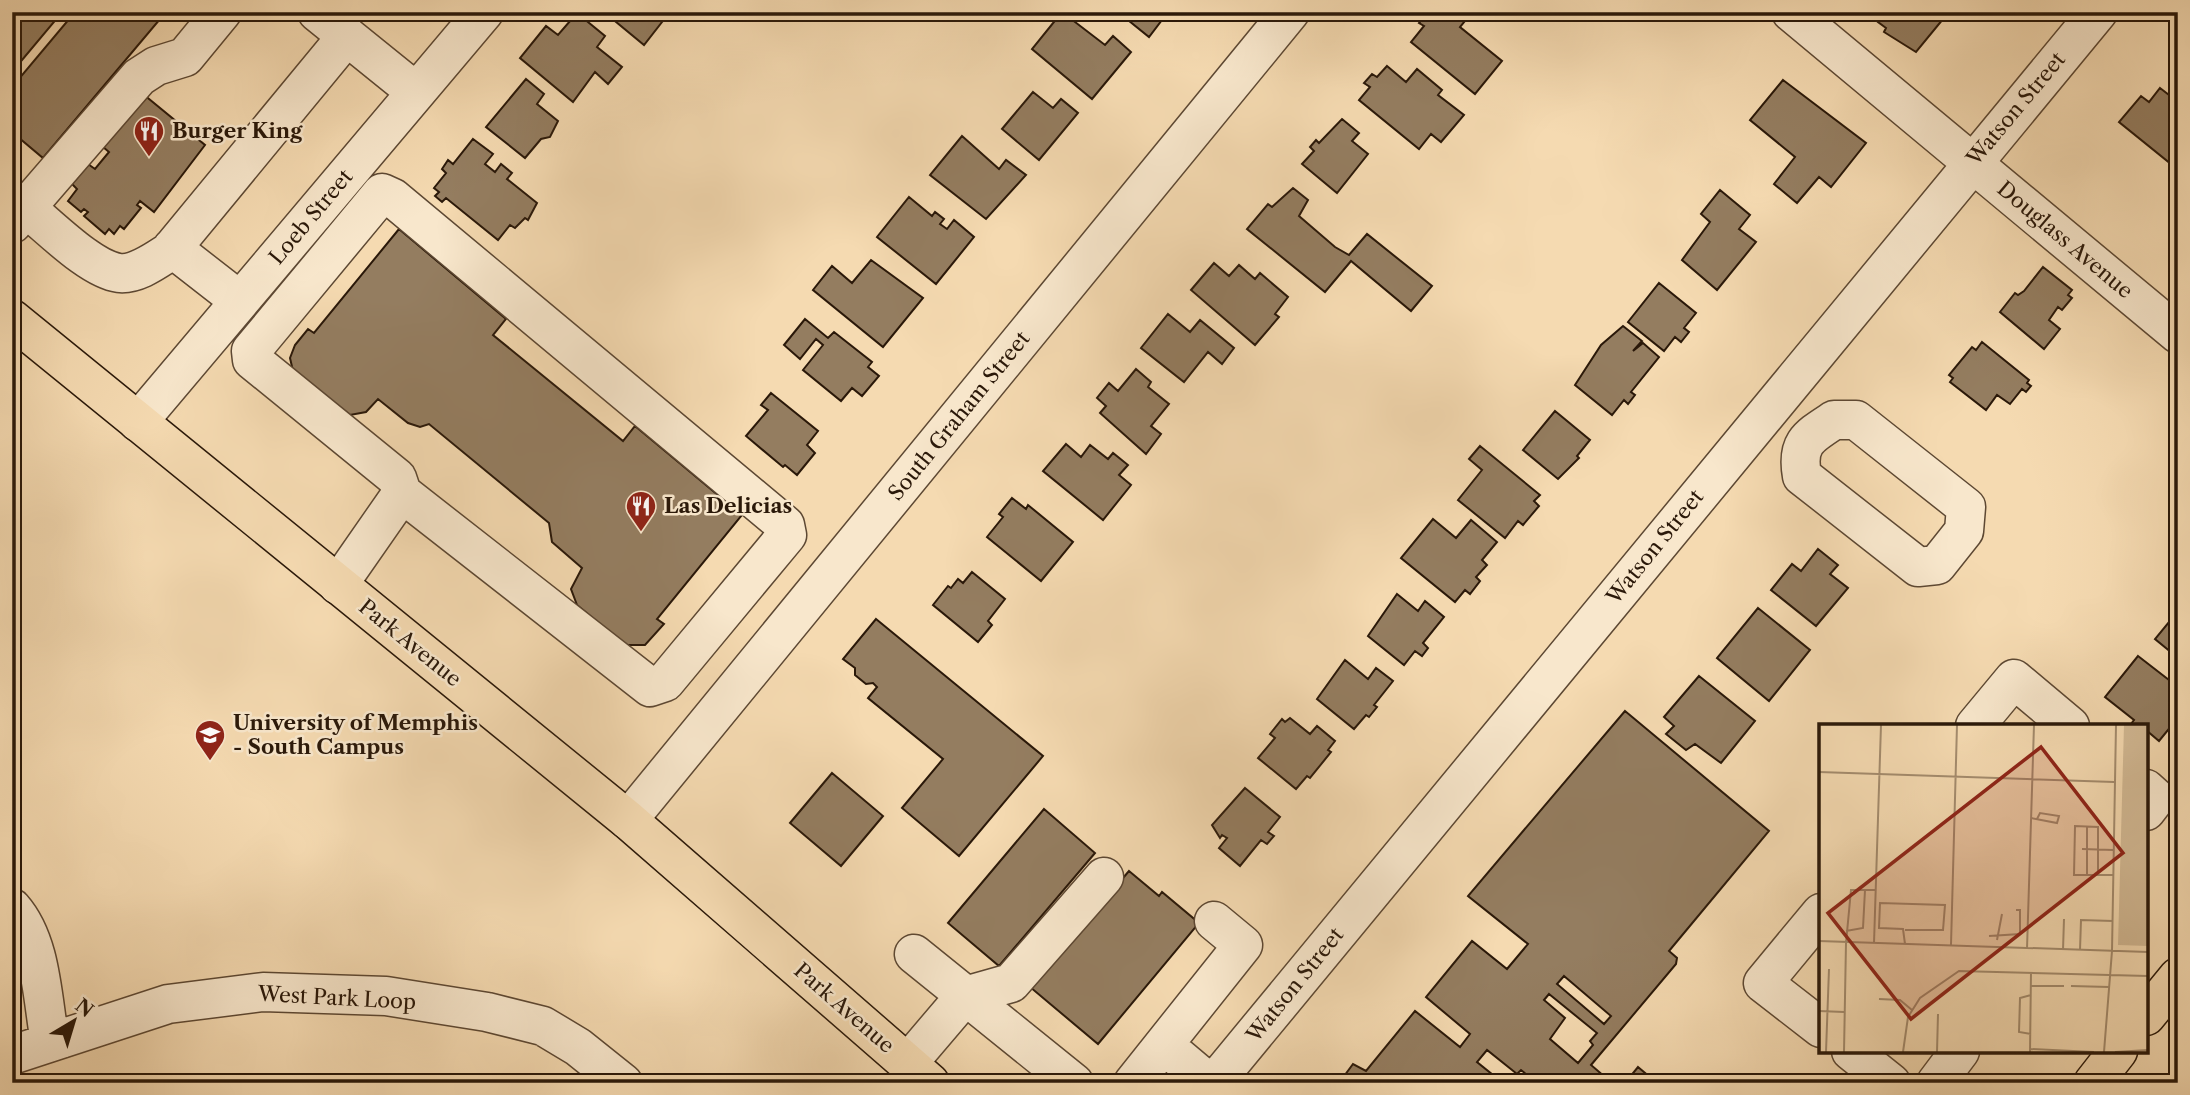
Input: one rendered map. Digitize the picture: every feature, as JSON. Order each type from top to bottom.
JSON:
[{"type":"main road","name":"Park Avenue","points":[[12,319],[628,820],[919,1073]]},
{"type":"main road","points":[[2148,1014],[2178,977]]},
{"type":"main road","points":[[2093,1083],[2116,1053]]},
{"type":"street","points":[[222,12],[185,57],[156,66],[139,77],[19,216],[92,261],[120,273],[147,266],[172,248],[347,36]]},
{"type":"street","points":[[317,12],[416,92]]},
{"type":"street","name":"Loeb Street","points":[[138,422],[484,12]]},
{"type":"street","name":"South Graham Street","points":[[628,820],[1290,12]]},
{"type":"street","name":"Douglass Avenue","points":[[1791,12],[2178,334]]},
{"type":"street","name":"Watson Street","points":[[1214,1083],[2098,12]]},
{"type":"street","points":[[382,193],[393,198],[775,516],[785,525],[787,535],[665,682],[650,687],[402,494],[397,478],[252,360],[251,351],[382,193]]},
{"type":"street","points":[[172,248],[240,301]]},
{"type":"street","points":[[1771,405],[1807,438]]},
{"type":"street","points":[[338,585],[402,494]]},
{"type":"street","points":[[1978,724],[2014,679],[2068,724]]},
{"type":"street","points":[[919,1073],[965,996],[1011,983],[1104,877]]},
{"type":"street","points":[[12,908],[23,920],[33,942],[50,1042]]},
{"type":"street","points":[[1819,915],[1763,983],[1819,1026]]},
{"type":"street","points":[[1133,1083],[1243,945],[1214,921]]},
{"type":"street","points":[[914,954],[1060,1079]]},
{"type":"street","name":"West Park Loop","points":[[12,1055],[168,1004],[263,992],[386,996],[487,1012],[543,1026],[578,1047],[623,1083]]},
{"type":"street","points":[[1164,1045],[1209,1083]]},
{"type":"street","points":[[1854,1053],[1891,1083]]},
{"type":"street","points":[[1936,1083],[1959,1053]]},
{"type":"building","points":[[12,12],[54,12],[59,16],[12,72]]},
{"type":"building","points":[[75,12],[166,12],[43,158],[12,132],[12,87]]},
{"type":"building","points":[[604,12],[660,12],[664,15],[659,20],[662,22],[644,45]]},
{"type":"building","points":[[1062,12],[1105,45],[1113,36],[1131,52],[1092,99],[1032,49]]},
{"type":"building","points":[[1118,12],[1168,12],[1149,37]]},
{"type":"building","points":[[1428,12],[1454,12],[1465,21],[1460,27],[1502,61],[1475,94],[1411,42],[1424,26],[1419,23]]},
{"type":"building","points":[[1886,12],[1948,13],[1916,52],[1884,32],[1886,28],[1878,22]]},
{"type":"building","points":[[577,13],[605,36],[597,47],[622,67],[608,84],[595,72],[573,102],[520,58],[546,26],[558,35]]},
{"type":"building","points":[[1387,66],[1406,82],[1417,69],[1442,90],[1438,95],[1464,115],[1441,142],[1431,134],[1419,149],[1359,100],[1370,87],[1364,83],[1372,74],[1377,77]]},
{"type":"building","points":[[526,79],[544,94],[537,104],[558,121],[550,137],[541,139],[525,158],[486,127]]},
{"type":"building","points":[[1783,80],[1866,143],[1831,187],[1819,177],[1797,203],[1774,184],[1795,157],[1750,120]]},
{"type":"building","points":[[2160,88],[2178,102],[2178,156],[2171,164],[2119,122],[2141,96],[2149,102]]},
{"type":"building","points":[[1033,92],[1053,108],[1061,99],[1078,113],[1039,160],[1002,129]]},
{"type":"building","name":"Burger King","points":[[143,94],[205,145],[154,212],[140,201],[137,205],[141,208],[124,229],[120,226],[114,234],[109,229],[105,234],[84,216],[88,212],[84,209],[81,212],[68,201],[77,189],[72,184],[88,164],[95,169],[109,152],[102,146]]},
{"type":"building","points":[[1342,119],[1359,133],[1352,141],[1368,154],[1337,193],[1302,164],[1314,151],[1310,147],[1316,140],[1319,143]]},
{"type":"building","points":[[962,136],[999,169],[1006,160],[1026,175],[986,219],[930,175]]},
{"type":"building","points":[[473,139],[493,154],[485,164],[495,172],[501,164],[512,173],[507,179],[537,203],[528,220],[525,218],[515,228],[510,225],[498,240],[446,198],[442,202],[435,196],[439,192],[434,188],[446,173],[442,169],[448,160],[453,164]]},
{"type":"building","points":[[1293,188],[1308,200],[1299,216],[1335,247],[1349,255],[1367,234],[1432,286],[1411,311],[1351,261],[1325,292],[1247,229],[1268,204],[1272,207]]},
{"type":"building","points":[[1720,190],[1750,215],[1739,229],[1756,242],[1717,290],[1682,260],[1710,222],[1701,214]]},
{"type":"building","points":[[909,197],[932,216],[935,212],[944,219],[940,224],[947,229],[954,220],[974,237],[936,284],[877,237]]},
{"type":"building","points":[[399,229],[506,319],[493,335],[623,441],[635,426],[742,515],[657,619],[664,624],[645,645],[625,645],[577,605],[571,589],[582,568],[552,542],[549,523],[429,424],[420,427],[408,423],[378,399],[366,412],[350,415],[293,371],[290,358],[295,345],[308,329],[314,333]]},
{"type":"building","points":[[871,260],[923,298],[883,347],[813,290],[832,266],[852,283]]},
{"type":"building","points":[[1214,263],[1229,276],[1239,265],[1255,279],[1260,273],[1288,297],[1275,314],[1279,317],[1255,345],[1191,290]]},
{"type":"building","points":[[2043,267],[2072,290],[2068,295],[2072,298],[2062,310],[2058,307],[2049,320],[2060,329],[2044,349],[2000,312],[2015,293],[2018,295],[2024,291]]},
{"type":"building","points":[[1659,283],[1696,313],[1684,328],[1689,332],[1681,342],[1675,337],[1664,351],[1628,322]]},
{"type":"building","points":[[1168,314],[1190,332],[1200,320],[1234,348],[1222,364],[1208,352],[1184,382],[1141,348]]},
{"type":"building","points":[[805,319],[828,338],[834,332],[872,362],[868,367],[879,376],[862,396],[852,388],[841,401],[803,370],[823,345],[816,339],[800,359],[784,345]]},
{"type":"building","points":[[1623,326],[1642,341],[1633,351],[1643,343],[1659,357],[1631,392],[1635,395],[1628,404],[1624,400],[1612,415],[1575,385],[1601,345]]},
{"type":"building","points":[[1982,342],[2029,380],[2027,383],[2031,386],[2026,392],[2022,389],[2010,404],[1997,395],[1986,410],[1950,382],[1953,378],[1949,375],[1972,347],[1976,350]]},
{"type":"building","points":[[1136,369],[1151,382],[1148,387],[1169,404],[1151,426],[1161,434],[1146,454],[1100,413],[1106,406],[1097,398],[1109,383],[1118,391]]},
{"type":"building","points":[[771,393],[818,431],[807,445],[815,453],[797,475],[785,465],[783,467],[746,436],[768,410],[761,405]]},
{"type":"building","points":[[1555,411],[1590,440],[1577,456],[1579,458],[1558,479],[1523,450]]},
{"type":"building","points":[[1066,444],[1081,457],[1090,445],[1108,459],[1113,453],[1128,465],[1119,475],[1131,485],[1103,520],[1043,471]]},
{"type":"building","points":[[1480,446],[1540,495],[1534,501],[1539,506],[1523,525],[1518,521],[1505,538],[1458,500],[1482,470],[1469,459]]},
{"type":"building","points":[[1012,498],[1026,509],[1028,505],[1073,542],[1041,581],[987,537],[1003,517],[999,514]]},
{"type":"building","points":[[1433,519],[1456,538],[1471,520],[1497,542],[1482,560],[1487,565],[1476,577],[1480,581],[1470,594],[1465,590],[1455,602],[1401,558]]},
{"type":"building","points":[[1818,549],[1838,565],[1830,574],[1848,588],[1816,626],[1771,590],[1792,564],[1801,571]]},
{"type":"building","points":[[972,572],[1005,599],[988,621],[992,625],[978,642],[933,605],[948,586],[951,588],[958,579],[963,583]]},
{"type":"building","points":[[1397,594],[1418,611],[1425,601],[1444,617],[1423,643],[1428,648],[1422,656],[1415,651],[1404,665],[1368,636]]},
{"type":"building","points":[[1758,608],[1810,650],[1769,701],[1717,658]]},
{"type":"building","points":[[2178,611],[2178,658],[2155,639]]},
{"type":"building","points":[[876,619],[1043,756],[959,856],[902,808],[943,759],[868,698],[877,687],[873,683],[866,684],[855,675],[855,668],[843,659]]},
{"type":"building","points":[[2138,656],[2178,687],[2178,726],[2176,729],[2172,725],[2159,741],[2148,732],[2148,724],[2131,724],[2134,720],[2105,697]]},
{"type":"building","points":[[1345,660],[1368,679],[1376,668],[1393,681],[1374,705],[1377,707],[1369,717],[1366,715],[1354,729],[1317,699]]},
{"type":"building","points":[[1699,676],[1755,721],[1721,763],[1695,744],[1686,750],[1666,734],[1674,726],[1664,717]]},
{"type":"building","points":[[1625,711],[1769,831],[1669,951],[1677,958],[1676,964],[1591,1065],[1612,1083],[1537,1083],[1521,1070],[1517,1074],[1487,1050],[1477,1062],[1503,1083],[1339,1083],[1353,1064],[1366,1071],[1415,1011],[1460,1047],[1470,1034],[1426,997],[1472,941],[1507,969],[1528,944],[1468,896]],"holes":[[[1564,976],[1611,1016],[1604,1024],[1557,984]],[[1549,994],[1597,1033],[1590,1041],[1593,1045],[1578,1063],[1550,1039],[1565,1018],[1544,1000]]]},
{"type":"building","points":[[1290,718],[1310,734],[1317,726],[1335,741],[1328,750],[1331,752],[1310,778],[1307,776],[1296,789],[1258,758],[1275,738],[1270,734],[1282,719],[1285,722]]},
{"type":"building","points":[[832,773],[883,816],[841,866],[790,823]]},
{"type":"building","points":[[1245,788],[1280,817],[1268,832],[1274,836],[1267,844],[1261,840],[1240,866],[1219,848],[1227,838],[1222,835],[1220,838],[1212,825]]},
{"type":"building","points":[[1044,809],[1095,853],[999,966],[948,923]]},
{"type":"building","points":[[1129,871],[1159,896],[1162,892],[1199,923],[1098,1044],[1030,987]]},
{"type":"building","points":[[1638,1067],[1651,1078],[1647,1083],[1625,1083]]},
{"type":"place","name":"Burger King","points":[[149,158]]},
{"type":"place","name":"Las Delicias","points":[[641,533]]},
{"type":"place","name":"University of Memphis - South Campus","points":[[210,762]]}]
